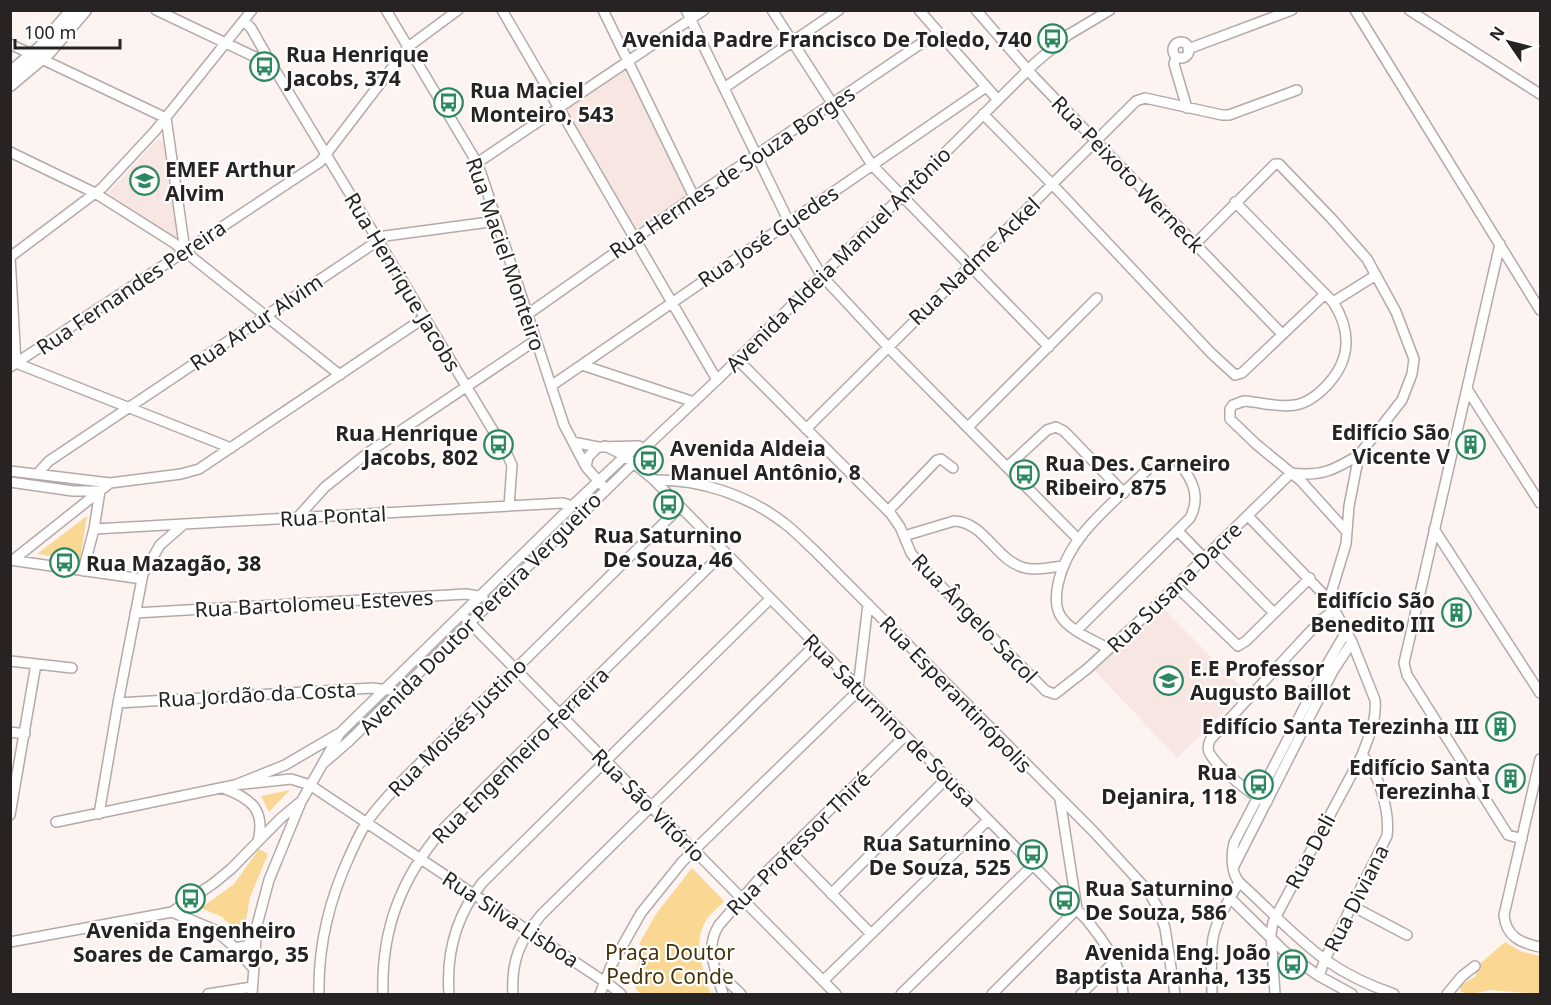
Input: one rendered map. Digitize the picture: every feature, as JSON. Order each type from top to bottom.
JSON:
[{"type":"main road","points":[[10,73],[38,56],[72,10]]},
{"type":"main road","points":[[10,85],[85,10]]},
{"type":"street","points":[[156,10],[272,65]]},
{"type":"street","points":[[231,448],[13,365],[11,257],[95,193],[166,118],[252,10]]},
{"type":"street","name":"Rua Maciel Monteiro","points":[[386,10],[477,163],[566,429],[586,467],[606,488]]},
{"type":"street","name":"Rua Fernandes Pereira","points":[[13,365],[320,162],[408,47],[458,10]]},
{"type":"street","points":[[502,10],[717,380]]},
{"type":"street","points":[[603,10],[694,197]]},
{"type":"street","points":[[477,163],[628,62],[688,15],[704,10]]},
{"type":"street","points":[[772,10],[872,165],[1049,347]]},
{"type":"street","points":[[724,88],[839,10]]},
{"type":"street","points":[[919,10],[998,100]]},
{"type":"street","name":"Rua Peixoto Werneck","points":[[976,10],[1029,71],[1282,334]]},
{"type":"street","name":"Avenida Aldeia Manuel Antônio","points":[[625,456],[643,446],[694,402],[983,114],[1068,35],[1110,10]]},
{"type":"street","points":[[1292,10],[1188,49],[1184,58],[1176,57],[1174,64],[1187,108],[1222,115],[1234,114],[1259,102],[1297,90]]},
{"type":"street","points":[[1354,10],[1540,310]]},
{"type":"street","points":[[1409,10],[1540,94]]},
{"type":"street","points":[[688,15],[789,222],[822,276],[888,347],[1078,539]]},
{"type":"street","name":"Rua Henrique Jacobs","points":[[244,21],[252,28],[272,65],[512,463],[509,506]]},
{"type":"street","name":"Rua Hermes de Souza Borges","points":[[528,314],[694,197],[938,32]]},
{"type":"street","points":[[10,44],[166,118]]},
{"type":"street","name":"Rua José Guedes","points":[[550,386],[986,87]]},
{"type":"street","name":"Rua Nadme Ackel","points":[[806,429],[1136,101],[1145,98],[1187,108]]},
{"type":"street","points":[[983,114],[1230,372],[1242,374],[1325,294]]},
{"type":"street","points":[[166,118],[185,251]]},
{"type":"street","points":[[10,152],[95,193],[185,251],[340,375]]},
{"type":"street","points":[[1195,244],[1277,164],[1308,193],[1359,249],[1376,275],[1404,329],[1415,366],[1402,400],[1359,455],[1329,472],[1309,476],[1291,473]]},
{"type":"street","points":[[1236,202],[1333,302],[1345,326],[1347,352],[1342,365],[1324,389],[1315,396],[1293,406],[1244,401],[1233,405],[1230,409],[1230,419],[1291,473],[1347,532]]},
{"type":"street","name":"Rua Artur Alvim","points":[[37,474],[50,461],[378,240],[391,235],[497,221]]},
{"type":"street","points":[[1500,244],[1404,663],[1407,675],[1508,835],[1522,839]]},
{"type":"street","points":[[1333,302],[1376,275]]},
{"type":"street","points":[[968,427],[1097,298]]},
{"type":"street","points":[[10,471],[105,482],[189,472],[206,466],[424,318]]},
{"type":"street","points":[[297,518],[325,487],[345,470],[536,340]]},
{"type":"street","name":"Rua Ângelo Sacol","points":[[737,360],[897,521],[911,553],[922,567],[1046,692],[1052,694]]},
{"type":"street","points":[[582,365],[694,402]]},
{"type":"street","points":[[1467,389],[1540,503]]},
{"type":"street","points":[[1008,467],[1047,430],[1056,427],[1064,431],[1124,493]]},
{"type":"street","points":[[573,442],[602,446],[643,446]]},
{"type":"street","points":[[602,446],[633,462]]},
{"type":"street","points":[[586,467],[588,457],[602,446]]},
{"type":"street","name":"Avenida Aldeia Manuel Antônio","points":[[633,462],[643,446]]},
{"type":"street","points":[[1329,600],[1341,563],[1359,455]]},
{"type":"street","name":"Avenida Doutor Pereira Vergueiro","points":[[325,762],[395,696],[466,619],[481,596],[625,456]]},
{"type":"street","points":[[888,511],[937,460],[941,459],[953,468]]},
{"type":"street","name":"Avenida Doutor Pereira Vergueiro","points":[[56,822],[235,785],[285,765],[340,733],[466,619],[490,602],[633,462]]},
{"type":"street","name":"Rua Saturnino de Sousa","points":[[633,462],[654,480],[1077,909],[1098,934],[1114,962],[1123,994]]},
{"type":"street","points":[[1077,630],[1190,518],[1195,509],[1197,495],[1193,483],[1179,463]]},
{"type":"street","points":[[1109,649],[1065,621],[1057,608],[1057,590],[1063,566],[1078,539],[1147,470]]},
{"type":"street","name":"Rua Susana Dacre","points":[[1052,694],[1058,693],[1109,649],[1291,473]]},
{"type":"street","name":"Rua Esperantinópolis","points":[[654,480],[682,481],[708,487],[738,496],[771,513],[786,524],[868,604],[1129,868],[1148,891],[1165,927],[1175,994]]},
{"type":"street","points":[[10,482],[73,491],[100,491]]},
{"type":"street","points":[[83,571],[94,529],[100,491],[105,482]]},
{"type":"street","points":[[12,560],[100,491]]},
{"type":"street","name":"Rua Pontal","points":[[94,529],[563,502],[572,506]]},
{"type":"street","name":"Rua Moisés Justino","points":[[319,994],[321,946],[329,907],[344,868],[366,823],[394,789],[680,507]]},
{"type":"street","name":"Rua Deli","points":[[1248,516],[1329,600],[1352,642],[1375,700],[1375,719],[1362,755],[1276,916],[1272,929],[1275,994]]},
{"type":"street","points":[[904,536],[960,521],[971,524],[1011,561],[1023,568],[1063,566]]},
{"type":"street","points":[[99,814],[142,579],[146,567],[160,545],[184,524]]},
{"type":"street","points":[[1434,529],[1540,693]]},
{"type":"street","points":[[1178,531],[1204,558]]},
{"type":"street","points":[[1212,550],[1274,614]]},
{"type":"street","name":"Rua Engenheiro Ferreira","points":[[382,994],[382,965],[391,923],[407,879],[419,859],[443,830],[724,552]]},
{"type":"street","points":[[12,560],[142,579]]},
{"type":"street","points":[[1176,586],[1238,646],[1310,578]]},
{"type":"street","name":"Rua Bartolomeu Esteves","points":[[135,613],[466,594],[481,596]]},
{"type":"street","points":[[481,596],[490,602]]},
{"type":"street","points":[[449,994],[449,958],[454,936],[466,906],[490,874],[770,599]]},
{"type":"street","points":[[600,994],[616,956],[657,891],[694,850],[837,713],[858,688],[868,604]]},
{"type":"street","points":[[1267,802],[1257,798],[1210,754],[1208,745],[1210,740],[1321,620],[1335,610]]},
{"type":"street","name":"Rua São Vitório","points":[[466,619],[836,994]]},
{"type":"street","points":[[1346,632],[1257,798],[1234,843],[1232,854],[1236,875],[1276,916],[1325,959],[1364,981],[1394,994]]},
{"type":"street","points":[[1212,994],[1213,936],[1230,898],[1236,875],[1267,802],[1333,671],[1352,642]]},
{"type":"street","points":[[513,994],[512,981],[519,947],[541,915],[816,644]]},
{"type":"street","points":[[10,661],[72,668]]},
{"type":"street","points":[[10,815],[36,664]]},
{"type":"street","name":"Rua Jordão da Costa","points":[[118,703],[372,688],[386,689],[395,696]]},
{"type":"street","points":[[10,732],[25,734]]},
{"type":"street","name":"Avenida Doutor Pereira Vergueiro","points":[[235,785],[291,779],[310,785],[340,733]]},
{"type":"street","name":"Rua Professor Thiré","points":[[723,994],[711,946],[713,933],[741,898],[905,736]]},
{"type":"street","name":"Rua Diviana","points":[[1319,976],[1325,959],[1383,846],[1388,824],[1387,810],[1372,769],[1362,755]]},
{"type":"street","points":[[1540,759],[1504,907],[1504,922],[1511,935],[1517,940],[1540,947]]},
{"type":"street","points":[[831,894],[947,777]]},
{"type":"street","points":[[208,994],[252,991],[257,925],[269,880],[310,785]]},
{"type":"street","name":"Rua Silva Lisboa","points":[[310,785],[621,994]]},
{"type":"street","points":[[223,788],[239,794],[255,807],[261,821],[258,842]]},
{"type":"street","points":[[992,994],[1077,909],[1060,799]]},
{"type":"street","points":[[10,942],[172,912],[214,883],[281,818],[301,802]]},
{"type":"street","points":[[823,981],[988,820]]},
{"type":"street","points":[[272,827],[282,829],[285,840]]},
{"type":"street","points":[[789,850],[871,934]]},
{"type":"street","points":[[901,994],[1033,865]]},
{"type":"street","points":[[1230,898],[1285,952],[1319,976],[1352,994]]},
{"type":"street","points":[[1352,906],[1407,935]]},
{"type":"street","points":[[172,912],[214,930],[253,968]]},
{"type":"street","points":[[234,948],[246,946],[256,938]]},
{"type":"street","points":[[1081,994],[1114,962]]},
{"type":"street","points":[[1447,994],[1452,986],[1475,966]]},
{"type":"street","points":[[716,970],[741,994]]},
{"type":"shaded area","points":[[628,62],[694,197],[635,238],[558,109]]},
{"type":"shaded area","name":"EMEF Arthur Alvim","points":[[158,139],[163,142],[178,235],[175,237],[109,194]]},
{"type":"shaded area","name":"E.E Professor Augusto Baillot","points":[[1162,607],[1245,691],[1177,758],[1094,670]]},
{"type":"green space","points":[[87,516],[80,560],[37,554]]},
{"type":"green space","points":[[290,790],[269,812],[261,796]]},
{"type":"green space","points":[[259,849],[268,854],[250,897],[243,937],[222,917],[201,908],[234,884]]},
{"type":"green space","name":"Praça Doutor Pedro Conde","points":[[692,868],[724,901],[707,919],[699,940],[700,959],[711,994],[640,994],[634,985],[642,946],[639,944],[656,914]]},
{"type":"green space","points":[[1505,942],[1520,951],[1540,956],[1540,994],[1489,990],[1472,994],[1461,992],[1460,985],[1476,976],[1476,967]]},
{"type":"place","name":"Avenida Padre Francisco De Toledo, 740","points":[[1053,39]]},
{"type":"place","name":"Rua Henrique Jacobs, 374","points":[[265,66]]},
{"type":"place","name":"Rua Maciel Monteiro, 543","points":[[449,102]]},
{"type":"place","name":"EMEF Arthur Alvim","points":[[144,181]]},
{"type":"place","name":"Edifício São Vicente V","points":[[1471,444]]},
{"type":"place","name":"Rua Henrique Jacobs, 802","points":[[499,445]]},
{"type":"place","name":"Avenida Aldeia Manuel Antônio, 8","points":[[649,460]]},
{"type":"place","name":"Rua Des. Carneiro Ribeiro, 875","points":[[1024,475]]},
{"type":"place","name":"Rua Saturnino De Souza, 46","points":[[668,504]]},
{"type":"place","name":"Rua Mazagão, 38","points":[[65,563]]},
{"type":"place","name":"Edifício São Benedito III","points":[[1456,612]]},
{"type":"place","name":"E.E Professor Augusto Baillot","points":[[1169,680]]},
{"type":"place","name":"Edifício Santa Terezinha III","points":[[1500,726]]},
{"type":"place","name":"Edifício Santa Terezinha I","points":[[1511,779]]},
{"type":"place","name":"Rua Dejanira, 118","points":[[1258,784]]},
{"type":"place","name":"Rua Saturnino De Souza, 525","points":[[1032,855]]},
{"type":"place","name":"Avenida Engenheiro Soares de Camargo, 35","points":[[191,899]]},
{"type":"place","name":"Rua Saturnino De Souza, 586","points":[[1064,900]]},
{"type":"place","name":"Avenida Eng. João Baptista Aranha, 135","points":[[1292,964]]}]
